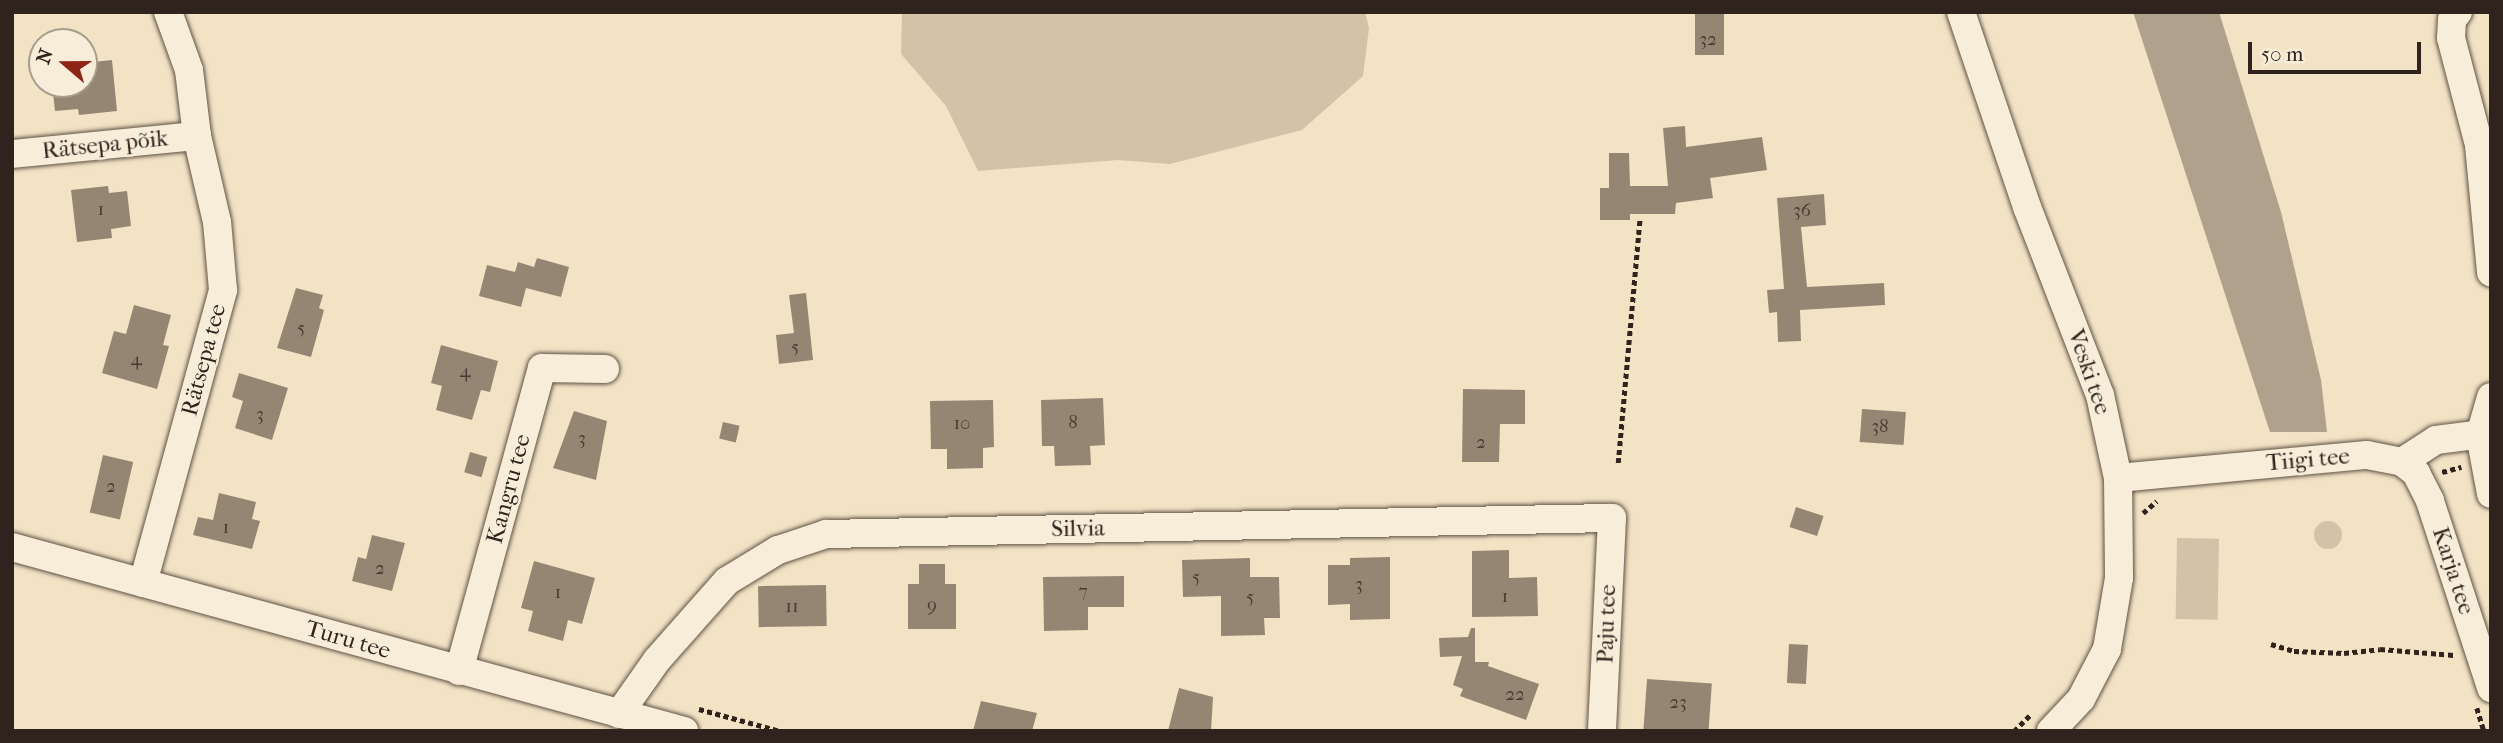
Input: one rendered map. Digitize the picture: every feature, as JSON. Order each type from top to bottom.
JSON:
[{"type":"street","name":"Rätsepa tee","points":[[144,583],[223,290],[217,222],[197,136],[189,70],[167,12]]},
{"type":"street","name":"Veski tee","points":[[1961,12],[2028,206],[2100,395],[2118,478],[2119,578],[2107,649],[2081,699],[2042,721]]},
{"type":"street","points":[[2458,12],[2452,20],[2451,38],[2479,145],[2491,272]]},
{"type":"street","name":"Rätsepa põik","points":[[12,154],[197,136]]},
{"type":"street","name":"Kangru tee","points":[[459,671],[542,368],[605,369]]},
{"type":"street","points":[[2491,397],[2485,434],[2491,494]]},
{"type":"street","points":[[2402,462],[2436,440],[2485,434]]},
{"type":"street","name":"Tiigi tee","points":[[2118,478],[2367,455],[2402,462]]},
{"type":"street","name":"Karja tee","points":[[2402,462],[2416,473],[2430,501],[2483,697]]},
{"type":"street","name":"Silvia","points":[[619,714],[657,660],[727,581],[778,550],[826,534],[1612,518]]},
{"type":"street","name":"Paju tee","points":[[1602,731],[1612,518]]},
{"type":"street","name":"Turu tee","points":[[12,547],[684,731]]},
{"type":"path","points":[[1618,463],[1640,218]]},
{"type":"path","points":[[2117,541],[2134,541],[2142,514],[2161,499]]},
{"type":"path","points":[[2271,645],[2294,651],[2344,653],[2380,649],[2460,655],[2456,642]]},
{"type":"path","points":[[2483,697],[2484,731]]},
{"type":"path","points":[[2014,731],[2042,721]]},
{"type":"shaded area","points":[[902,12],[1365,12],[1369,28],[1363,76],[1302,130],[1170,164],[1118,160],[978,171],[946,106],[901,54]]},
{"type":"shaded area","points":[[2133,12],[2219,12],[2281,212],[2321,380],[2327,432],[2270,432]]},
{"type":"shaded area","points":[[2328,521],[2338,525],[2342,535],[2338,545],[2328,549],[2318,545],[2314,535],[2318,525]]},
{"type":"shaded area","points":[[2177,538],[2219,539],[2218,620],[2176,619]]},
{"type":"building","points":[[1695,12],[1724,12],[1724,55],[1695,55]]},
{"type":"building","points":[[112,60],[117,111],[79,115],[78,109],[55,111],[54,98],[98,98],[98,62]]},
{"type":"building","points":[[1685,126],[1686,147],[1762,137],[1767,170],[1710,178],[1713,198],[1676,203],[1675,214],[1630,214],[1630,220],[1600,220],[1600,188],[1609,188],[1609,153],[1629,153],[1630,186],[1668,186],[1663,128]]},
{"type":"building","points":[[108,186],[109,193],[127,191],[131,226],[111,229],[112,238],[77,242],[71,190]]},
{"type":"building","points":[[1824,194],[1826,225],[1801,227],[1807,287],[1884,283],[1885,305],[1800,310],[1801,341],[1778,342],[1777,312],[1769,313],[1767,290],[1784,289],[1777,198]]},
{"type":"building","points":[[537,258],[569,267],[561,297],[526,288],[521,307],[479,296],[487,265],[515,272],[518,262],[534,267]]},
{"type":"building","points":[[296,288],[323,295],[319,308],[324,310],[311,357],[277,348]]},
{"type":"building","points":[[806,293],[813,360],[779,364],[776,335],[794,333],[789,295]]},
{"type":"building","points":[[134,305],[171,315],[163,345],[169,346],[157,389],[102,373],[114,331],[126,334]]},
{"type":"building","points":[[441,345],[498,361],[490,392],[481,390],[472,420],[436,410],[442,386],[431,383]]},
{"type":"building","points":[[239,373],[288,388],[272,440],[235,428],[243,401],[232,397]]},
{"type":"building","points":[[1463,389],[1525,390],[1525,424],[1500,424],[1499,462],[1462,462]]},
{"type":"building","points":[[1103,398],[1105,445],[1090,446],[1091,465],[1055,466],[1054,446],[1042,446],[1041,400]]},
{"type":"building","points":[[993,400],[994,447],[983,448],[983,468],[947,469],[947,449],[931,449],[930,401]]},
{"type":"building","points":[[1862,409],[1906,412],[1904,445],[1860,442]]},
{"type":"building","points":[[574,411],[607,421],[596,480],[553,468]]},
{"type":"building","points":[[723,422],[740,426],[736,442],[719,439]]},
{"type":"building","points":[[470,452],[487,457],[482,477],[464,472]]},
{"type":"building","points":[[103,455],[133,462],[120,519],[90,512]]},
{"type":"building","points":[[219,493],[256,502],[252,519],[260,521],[252,549],[193,535],[198,517],[213,520]]},
{"type":"building","points":[[1796,507],[1824,516],[1817,536],[1790,527]]},
{"type":"building","points":[[372,535],[405,543],[392,591],[352,581],[358,557],[366,559]]},
{"type":"building","points":[[1509,550],[1509,578],[1537,577],[1538,616],[1472,617],[1472,551]]},
{"type":"building","points":[[1390,557],[1390,619],[1350,620],[1350,604],[1328,605],[1328,565],[1350,565],[1350,558]]},
{"type":"building","points":[[1250,558],[1250,577],[1279,577],[1280,618],[1264,618],[1265,635],[1221,636],[1221,596],[1183,597],[1182,560]]},
{"type":"building","points":[[534,561],[595,578],[582,624],[568,620],[563,641],[528,631],[533,611],[521,608]]},
{"type":"building","points":[[919,564],[945,564],[945,584],[956,584],[956,629],[908,629],[908,584],[919,584]]},
{"type":"building","points":[[1124,576],[1124,607],[1088,607],[1088,630],[1044,631],[1043,577]]},
{"type":"building","points":[[826,585],[827,626],[759,627],[758,586]]},
{"type":"building","points":[[1471,628],[1475,628],[1475,662],[1489,662],[1488,666],[1539,684],[1526,720],[1460,696],[1463,689],[1453,685],[1462,656],[1440,657],[1439,638],[1468,637]]},
{"type":"building","points":[[1789,644],[1808,645],[1806,684],[1787,683]]},
{"type":"building","points":[[1647,679],[1712,684],[1709,731],[1643,731]]},
{"type":"building","points":[[1179,688],[1213,697],[1211,731],[1168,731]]},
{"type":"building","points":[[981,701],[1037,713],[1032,731],[973,731]]}]
